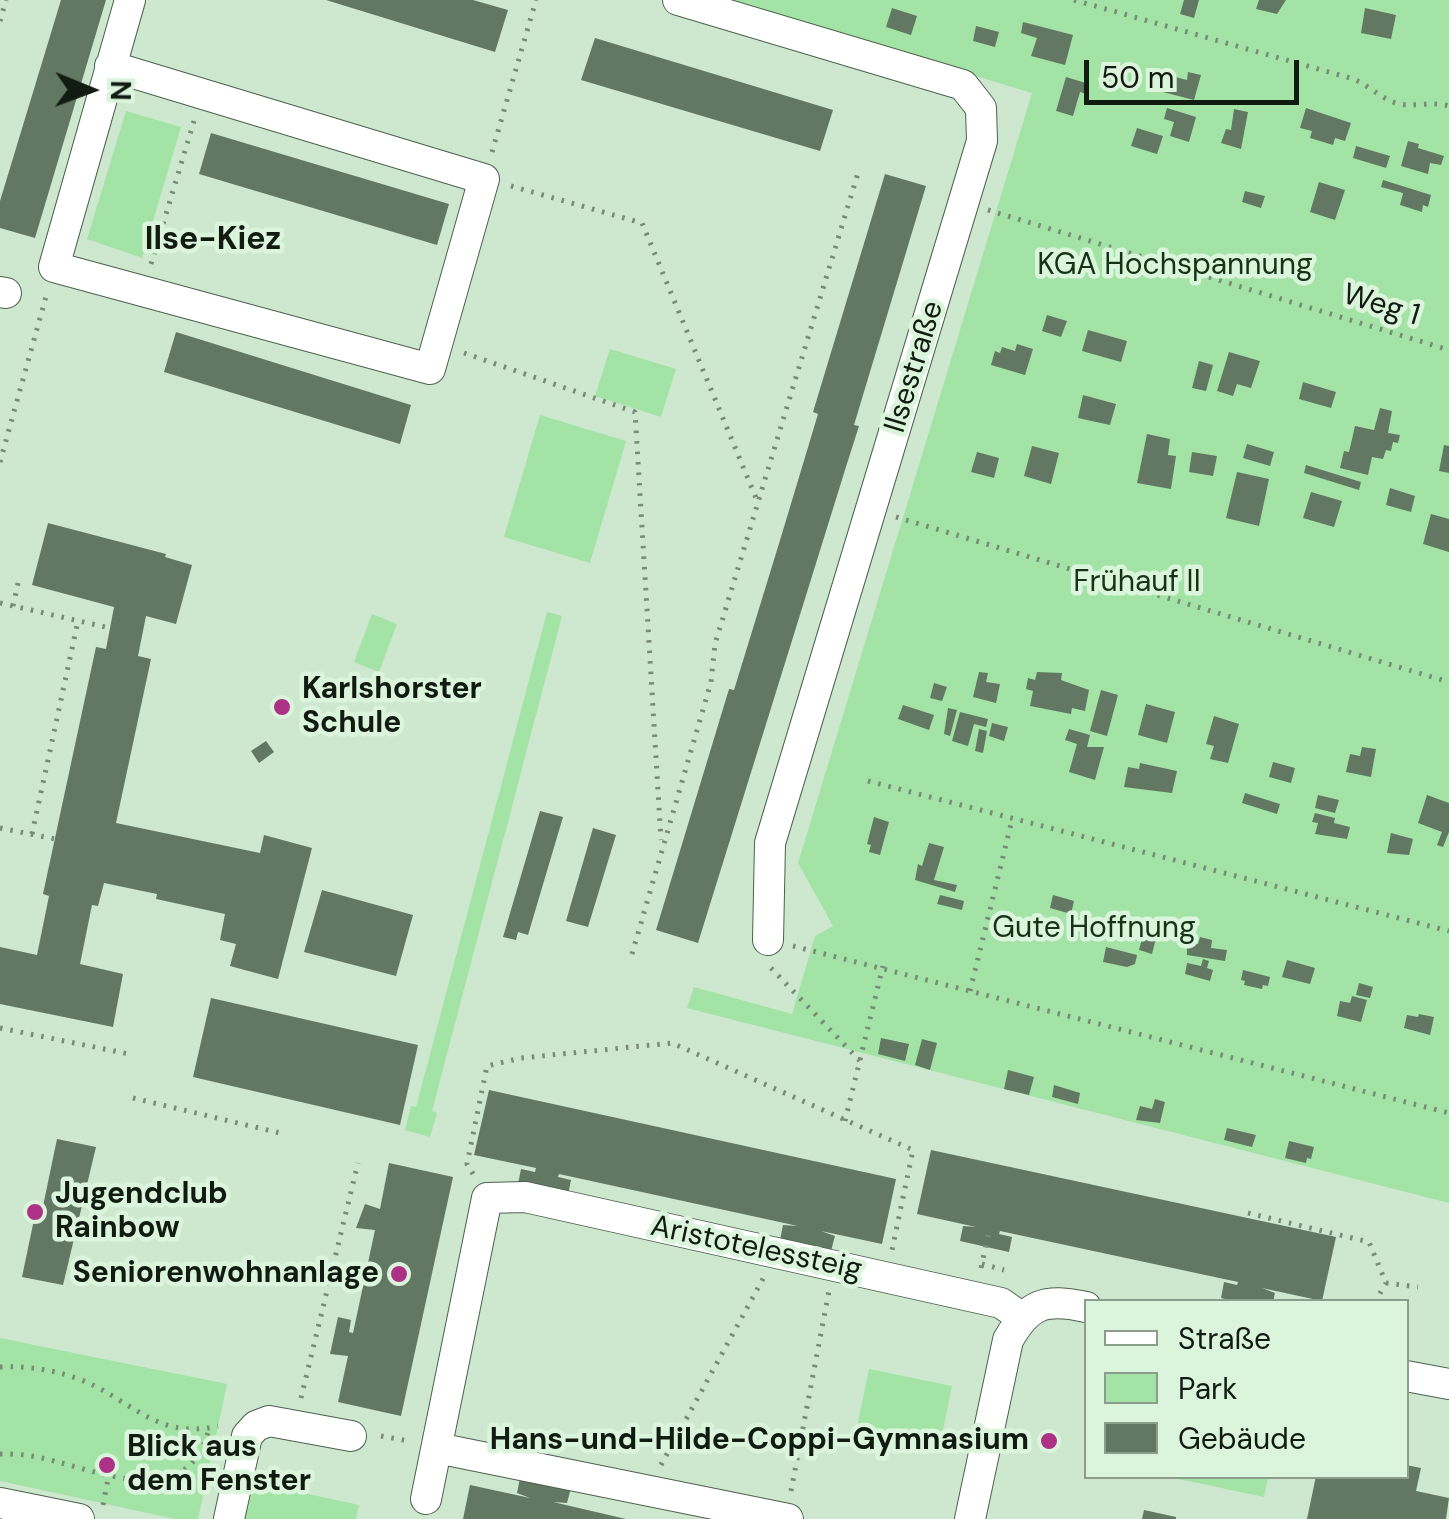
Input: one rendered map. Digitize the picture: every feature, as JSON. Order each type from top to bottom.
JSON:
[{"type":"street","points":[[110,66],[484,178],[430,370],[54,266],[110,66],[130,0]]},
{"type":"street","name":"Ilsestraße","points":[[678,0],[963,86],[980,108],[982,141],[770,843],[768,940]]},
{"type":"street","name":"Aristotelessteig","points":[[487,1198],[525,1197],[886,1276],[1001,1303],[1021,1318]]},
{"type":"street","points":[[426,1499],[487,1198]]},
{"type":"street","points":[[970,1519],[1008,1340],[1021,1318],[1038,1307],[1059,1301],[1084,1307]]},
{"type":"street","points":[[1409,1377],[1449,1384]]},
{"type":"street","points":[[229,1519],[247,1436],[256,1426],[269,1422],[351,1436]]},
{"type":"street","points":[[436,1448],[787,1519]]},
{"type":"street","points":[[0,1503],[91,1513]]},
{"type":"path","points":[[0,20],[6,0]]},
{"type":"path","points":[[536,0],[484,178],[642,223],[758,501]]},
{"type":"path","points":[[1074,0],[1365,82],[1399,104],[1433,102],[1449,106]]},
{"type":"path","points":[[143,291],[195,118],[179,112],[186,90]]},
{"type":"path","points":[[632,954],[711,682],[715,644],[858,174]]},
{"type":"path","name":"Weg 1","points":[[984,209],[1449,350]]},
{"type":"path","points":[[0,462],[54,266]]},
{"type":"path","points":[[438,344],[635,412],[661,846]]},
{"type":"path","points":[[930,527],[1449,682]]},
{"type":"path","points":[[12,606],[19,579]]},
{"type":"path","points":[[0,603],[110,628]]},
{"type":"path","points":[[32,834],[40,781],[78,621]]},
{"type":"path","points":[[868,781],[1449,931]]},
{"type":"path","points":[[970,990],[1012,820]]},
{"type":"path","points":[[0,828],[55,839]]},
{"type":"path","points":[[860,1062],[766,964],[768,940],[883,966],[1449,1113]]},
{"type":"path","points":[[845,1120],[883,966]]},
{"type":"path","points":[[0,1028],[129,1054]]},
{"type":"path","points":[[487,1198],[467,1164],[487,1066],[522,1058],[672,1043],[912,1150],[886,1276]]},
{"type":"path","points":[[133,1098],[280,1133]]},
{"type":"path","points":[[301,1398],[358,1163]]},
{"type":"path","points":[[1248,1214],[1369,1242],[1386,1282]]},
{"type":"path","points":[[975,1297],[989,1232]]},
{"type":"path","points":[[648,1489],[776,1254]]},
{"type":"path","points":[[982,1264],[1004,1270]]},
{"type":"path","points":[[787,1519],[834,1266]]},
{"type":"path","points":[[1386,1282],[1418,1287]]},
{"type":"path","points":[[1377,1299],[1386,1282]]},
{"type":"path","points":[[0,1367],[31,1366],[79,1378],[159,1425],[209,1428],[234,1422],[256,1426]]},
{"type":"path","points":[[0,1454],[32,1456],[108,1478],[146,1481],[188,1468],[204,1451],[209,1428]]},
{"type":"path","points":[[351,1436],[370,1434],[436,1448]]},
{"type":"path","points":[[91,1513],[108,1478]]},
{"type":"green space","points":[[725,0],[1449,0],[1449,1203],[687,1008],[694,987],[792,1014],[815,936],[833,926],[798,863],[1032,93]]},
{"type":"green space","points":[[126,111],[181,127],[142,258],[87,239]]},
{"type":"green space","points":[[610,349],[676,369],[661,417],[595,396]]},
{"type":"green space","points":[[540,415],[626,441],[590,563],[504,537]]},
{"type":"green space","points":[[547,612],[562,616],[432,1111],[437,1113],[430,1137],[405,1130],[411,1106],[416,1107]]},
{"type":"green space","points":[[372,614],[397,624],[379,672],[354,662]]},
{"type":"green space","points":[[0,1338],[227,1384],[198,1519],[175,1519],[0,1481]]},
{"type":"green space","points":[[869,1369],[952,1386],[939,1449],[856,1432]]},
{"type":"green space","points":[[1178,1479],[1267,1479],[1264,1497]]},
{"type":"green space","points":[[249,1481],[359,1505],[356,1519],[242,1519]]},
{"type":"building","points":[[61,0],[106,0],[35,238],[0,228],[0,201]]},
{"type":"building","points":[[326,0],[473,0],[508,10],[495,52]]},
{"type":"building","points":[[1184,0],[1199,0],[1194,18],[1180,14]]},
{"type":"building","points":[[1259,0],[1286,0],[1277,14],[1256,9]]},
{"type":"building","points":[[892,8],[917,16],[911,35],[886,27]]},
{"type":"building","points":[[1365,8],[1396,15],[1391,39],[1361,33]]},
{"type":"building","points":[[1023,22],[1073,35],[1065,65],[1031,56],[1037,38],[1021,33]]},
{"type":"building","points":[[976,26],[999,32],[995,47],[973,41]]},
{"type":"building","points":[[595,38],[833,110],[820,151],[581,80]]},
{"type":"building","points":[[1156,72],[1187,80],[1188,72],[1201,75],[1194,100],[1151,89]]},
{"type":"building","points":[[1066,77],[1089,84],[1086,94],[1080,92],[1073,116],[1056,111]]},
{"type":"building","points":[[1167,108],[1196,117],[1189,142],[1170,136],[1174,122],[1164,119]]},
{"type":"building","points":[[1306,108],[1351,123],[1345,141],[1335,138],[1333,145],[1310,138],[1312,131],[1300,128]]},
{"type":"building","points":[[1234,109],[1248,112],[1241,149],[1221,143],[1226,129],[1231,130]]},
{"type":"building","points":[[1137,128],[1163,136],[1157,154],[1131,146]]},
{"type":"building","points":[[211,133],[449,204],[437,245],[199,174]]},
{"type":"building","points":[[1408,141],[1444,156],[1441,165],[1430,163],[1428,174],[1401,166]]},
{"type":"building","points":[[1356,146],[1390,156],[1386,168],[1353,158]]},
{"type":"building","points":[[885,174],[926,186],[854,425],[859,426],[698,943],[656,930],[729,689],[734,690],[781,537],[818,414],[813,412]]},
{"type":"building","points":[[1383,180],[1431,195],[1428,207],[1423,205],[1422,212],[1400,205],[1403,193],[1381,187]]},
{"type":"building","points":[[1319,182],[1345,190],[1335,220],[1310,212]]},
{"type":"building","points":[[1245,191],[1265,196],[1261,208],[1242,202]]},
{"type":"building","points":[[1047,315],[1067,321],[1061,337],[1042,331]]},
{"type":"building","points":[[1088,330],[1127,341],[1121,362],[1082,351]]},
{"type":"building","points":[[176,332],[411,405],[400,444],[164,372]]},
{"type":"building","points":[[1017,344],[1033,349],[1025,375],[991,365],[995,351],[1000,353],[1002,347],[1015,351]]},
{"type":"building","points":[[1229,352],[1260,361],[1251,388],[1237,384],[1233,396],[1217,391]]},
{"type":"building","points":[[1199,361],[1213,365],[1206,391],[1192,388]]},
{"type":"building","points":[[1303,382],[1336,392],[1331,408],[1299,399]]},
{"type":"building","points":[[1083,395],[1116,404],[1110,425],[1078,418]]},
{"type":"building","points":[[1380,408],[1392,411],[1388,433],[1400,435],[1398,443],[1393,442],[1383,459],[1372,457],[1368,475],[1340,468],[1344,451],[1349,452],[1355,426],[1374,430]]},
{"type":"building","points":[[1147,434],[1170,439],[1168,455],[1176,456],[1171,489],[1137,483]]},
{"type":"building","points":[[1247,444],[1274,452],[1270,466],[1243,458]]},
{"type":"building","points":[[1444,445],[1449,446],[1449,473],[1439,471]]},
{"type":"building","points":[[1032,446],[1059,453],[1051,484],[1024,476]]},
{"type":"building","points":[[977,452],[999,458],[994,478],[971,472]]},
{"type":"building","points":[[1192,452],[1217,456],[1213,476],[1189,472]]},
{"type":"building","points":[[1306,465],[1361,482],[1359,490],[1304,473]]},
{"type":"building","points":[[1237,472],[1269,479],[1259,526],[1226,518]]},
{"type":"building","points":[[1390,488],[1415,496],[1411,512],[1386,505]]},
{"type":"building","points":[[1311,492],[1342,501],[1334,527],[1303,518]]},
{"type":"building","points":[[1431,514],[1449,519],[1449,552],[1423,544]]},
{"type":"building","points":[[48,523],[166,554],[165,557],[192,565],[176,624],[146,616],[138,656],[151,659],[116,823],[260,853],[264,835],[312,848],[278,979],[230,966],[236,944],[220,940],[225,914],[104,883],[98,906],[92,905],[80,964],[123,974],[113,1027],[0,1004],[0,947],[37,955],[49,896],[43,894],[96,647],[106,649],[114,607],[32,585]]},
{"type":"building","points":[[979,672],[988,673],[986,682],[1000,684],[996,703],[973,697]]},
{"type":"building","points":[[1037,672],[1062,673],[1061,680],[1089,690],[1085,711],[1072,708],[1071,714],[1030,706],[1033,691],[1026,689],[1028,678],[1035,680]]},
{"type":"building","points":[[934,683],[947,687],[942,701],[930,698]]},
{"type":"building","points":[[1101,690],[1118,695],[1107,736],[1090,731]]},
{"type":"building","points":[[1146,704],[1175,712],[1167,743],[1138,735]]},
{"type":"building","points":[[903,705],[934,715],[929,730],[898,719]]},
{"type":"building","points":[[948,708],[957,710],[950,736],[944,734]]},
{"type":"building","points":[[960,712],[988,719],[986,727],[974,724],[968,746],[952,741]]},
{"type":"building","points":[[1214,716],[1239,724],[1228,763],[1210,759],[1214,746],[1206,744]]},
{"type":"building","points":[[992,723],[1008,727],[1004,741],[989,736]]},
{"type":"building","points":[[979,729],[987,731],[983,753],[975,751]]},
{"type":"building","points":[[1069,729],[1090,735],[1087,747],[1104,747],[1095,780],[1069,772],[1077,744],[1065,740]]},
{"type":"building","points":[[266,741],[274,752],[259,763],[251,751]]},
{"type":"building","points":[[1362,747],[1376,749],[1371,777],[1346,772],[1350,754],[1360,756]]},
{"type":"building","points":[[1273,762],[1295,768],[1291,783],[1269,777]]},
{"type":"building","points":[[1140,763],[1177,771],[1172,793],[1124,787],[1128,767],[1139,769]]},
{"type":"building","points":[[1245,793],[1280,804],[1277,814],[1242,803]]},
{"type":"building","points":[[1318,795],[1339,800],[1335,813],[1315,808]]},
{"type":"building","points":[[1427,795],[1449,803],[1449,832],[1443,847],[1437,845],[1442,832],[1418,823]]},
{"type":"building","points":[[540,811],[563,817],[528,935],[518,932],[516,940],[503,937]]},
{"type":"building","points":[[1315,813],[1350,827],[1347,839],[1315,834]]},
{"type":"building","points":[[874,817],[889,822],[880,855],[869,852],[871,845],[867,844]]},
{"type":"building","points":[[593,828],[616,835],[588,927],[566,921]]},
{"type":"building","points":[[1391,833],[1413,839],[1409,855],[1387,853]]},
{"type":"building","points":[[929,843],[944,847],[934,880],[957,885],[955,892],[915,880]]},
{"type":"building","points":[[322,890],[413,915],[396,976],[304,952]]},
{"type":"building","points":[[940,895],[964,901],[962,910],[937,904]]},
{"type":"building","points":[[1053,895],[1074,901],[1071,914],[1050,908]]},
{"type":"building","points":[[1109,912],[1136,919],[1132,933],[1106,926]]},
{"type":"building","points":[[1146,923],[1159,926],[1152,954],[1139,950]]},
{"type":"building","points":[[1200,937],[1212,940],[1211,948],[1227,950],[1225,961],[1187,955],[1187,942],[1198,944]]},
{"type":"building","points":[[1106,947],[1137,955],[1135,964],[1127,967],[1103,962]]},
{"type":"building","points":[[1203,959],[1209,961],[1207,968],[1213,970],[1210,981],[1185,974],[1187,963],[1201,966]]},
{"type":"building","points":[[1287,960],[1315,968],[1310,984],[1282,977]]},
{"type":"building","points":[[1243,970],[1270,977],[1268,986],[1263,985],[1262,989],[1244,985]]},
{"type":"building","points":[[1359,983],[1373,987],[1370,998],[1356,995]]},
{"type":"building","points":[[1352,996],[1367,1000],[1361,1022],[1337,1016],[1340,1001],[1350,1003]]},
{"type":"building","points":[[211,998],[418,1045],[400,1125],[193,1077]]},
{"type":"building","points":[[1407,1015],[1434,1017],[1430,1035],[1404,1028]]},
{"type":"building","points":[[881,1038],[909,1044],[905,1061],[878,1054]]},
{"type":"building","points":[[922,1039],[937,1043],[930,1070],[915,1065]]},
{"type":"building","points":[[1008,1070],[1034,1077],[1029,1095],[1004,1089]]},
{"type":"building","points":[[1054,1085],[1080,1093],[1078,1104],[1052,1097]]},
{"type":"building","points":[[489,1090],[896,1179],[882,1244],[821,1231],[835,1236],[831,1251],[780,1240],[783,1225],[798,1226],[559,1174],[558,1177],[571,1180],[568,1195],[518,1184],[521,1169],[535,1172],[536,1168],[474,1155]]},
{"type":"building","points":[[1155,1099],[1165,1102],[1160,1123],[1136,1120],[1140,1106],[1152,1109]]},
{"type":"building","points":[[1227,1128],[1256,1135],[1252,1147],[1224,1140]]},
{"type":"building","points":[[57,1139],[96,1147],[63,1285],[22,1277],[36,1210],[42,1211]]},
{"type":"building","points":[[1289,1141],[1314,1147],[1311,1159],[1307,1158],[1306,1163],[1285,1158]]},
{"type":"building","points":[[931,1150],[1336,1237],[1322,1299],[1262,1288],[1275,1293],[1274,1299],[1225,1299],[1221,1298],[1224,1282],[1238,1282],[1000,1231],[999,1234],[1012,1237],[1009,1252],[960,1241],[963,1226],[976,1227],[917,1214]]},
{"type":"building","name":"Seniorenwohnanlage","points":[[389,1163],[453,1177],[401,1416],[338,1402],[348,1356],[330,1354],[338,1317],[351,1320],[349,1332],[353,1333],[375,1230],[356,1228],[365,1204],[380,1209]]},
{"type":"building","points":[[1409,1466],[1421,1468],[1416,1491],[1449,1498],[1446,1519],[1307,1519],[1315,1479],[1409,1479]]},
{"type":"building","points":[[520,1478],[571,1488],[567,1503],[553,1502],[626,1519],[463,1519],[470,1485],[530,1498],[517,1493]]},
{"type":"building","points":[[1144,1510],[1176,1517],[1176,1519],[1142,1519]]},
{"type":"place","name":"Karlshorster Schule","points":[[282,707]]},
{"type":"place","name":"Jugendclub Rainbow","points":[[35,1212]]},
{"type":"place","name":"Seniorenwohnanlage","points":[[399,1274]]},
{"type":"place","name":"Hans-und-Hilde-Coppi-Gymnasium","points":[[1049,1441]]},
{"type":"place","name":"Blick aus dem Fenster","points":[[107,1465]]},
{"type":"district","name":"Ilse-Kiez","points":[[213,241]]},
{"type":"park label","name":"KGA Hochspannung","points":[[1175,266]]},
{"type":"park label","name":"Frühauf II","points":[[1137,583]]},
{"type":"park label","name":"Gute Hoffnung","points":[[1094,929]]}]
